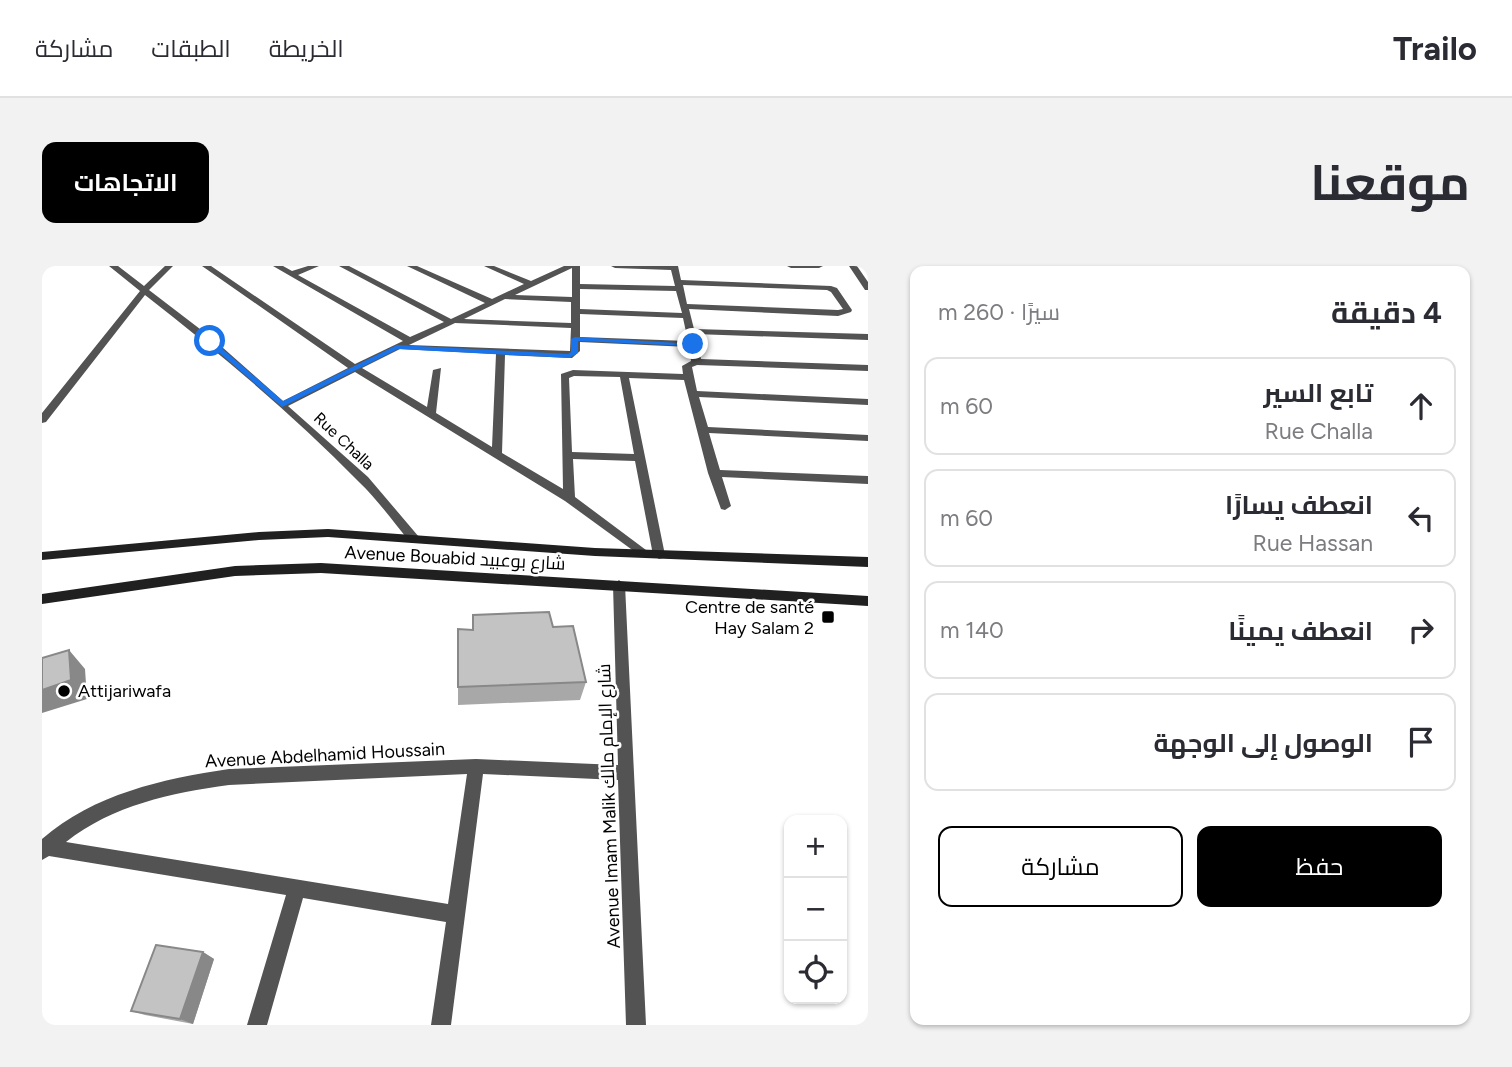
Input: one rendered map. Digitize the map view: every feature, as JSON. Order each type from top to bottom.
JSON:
[{"type":"street","name":"Rue Challa","points":[[114,266],[210,341],[282,405],[364,480],[415,540]]},
{"type":"street","points":[[42,420],[144,291],[169,266]]},
{"type":"street","points":[[206,266],[357,369],[569,498],[642,553]]},
{"type":"street","points":[[277,266],[410,341]]},
{"type":"street","points":[[292,274],[315,266]]},
{"type":"street","points":[[343,266],[452,321],[575,326]]},
{"type":"street","points":[[411,266],[493,303]]},
{"type":"street","points":[[488,266],[530,284]]},
{"type":"street","points":[[397,347],[569,356],[575,353],[576,266]]},
{"type":"street","points":[[615,266],[675,267],[696,362]]},
{"type":"street","points":[[791,266],[819,266]]},
{"type":"street","points":[[853,266],[868,288]]},
{"type":"street","points":[[282,405],[564,267]]},
{"type":"street","points":[[575,286],[828,288],[834,290],[848,310],[838,313],[575,311]]},
{"type":"street","points":[[505,297],[575,300]]},
{"type":"street","points":[[690,331],[865,337],[868,348]]},
{"type":"street","points":[[575,339],[693,344]]},
{"type":"street","points":[[497,456],[501,353]]},
{"type":"street","points":[[725,506],[692,394],[687,366],[696,362],[868,368]]},
{"type":"street","points":[[431,414],[438,370]]},
{"type":"street","points":[[569,498],[564,376],[573,373],[688,377]]},
{"type":"street","points":[[624,375],[659,555]]},
{"type":"street","points":[[692,394],[868,402]]},
{"type":"street","points":[[702,430],[868,438]]},
{"type":"street","points":[[568,455],[640,458]]},
{"type":"street","points":[[714,473],[868,480]]},
{"type":"street","name":"Avenue Bouabid شارع بوعبيد","points":[[42,556],[316,534],[659,555],[868,562]]},
{"type":"street","name":"Avenue Bouabid شارع بوعبيد","points":[[42,599],[235,571],[321,568],[868,601]]},
{"type":"street","name":"Avenue Imam Malik شارع الإمام مالك","points":[[619,585],[636,1025]]},
{"type":"street","points":[[441,1025],[476,766]]},
{"type":"street","name":"Avenue Abdelhamid Houssain","points":[[44,849],[86,818],[118,801],[189,782],[229,777],[476,766],[627,773]]},
{"type":"street","points":[[44,849],[455,914]]},
{"type":"street","points":[[257,1025],[297,889]]},
{"type":"building","points":[[549,612],[553,627],[573,626],[586,682],[458,687],[458,629],[473,630],[473,615]]},
{"type":"building","points":[[69,650],[71,680],[42,690],[42,658]]},
{"type":"building","points":[[156,945],[203,952],[180,1019],[131,1011]]},
{"type":"place","name":"Centre de santé Hay Salam 2","points":[[828,617]]},
{"type":"place","name":"Attijariwafa","points":[[64,691]]},
{"type":"route","points":[[210,341],[282,405],[397,347],[569,356],[575,353],[575,339],[693,344]]}]
